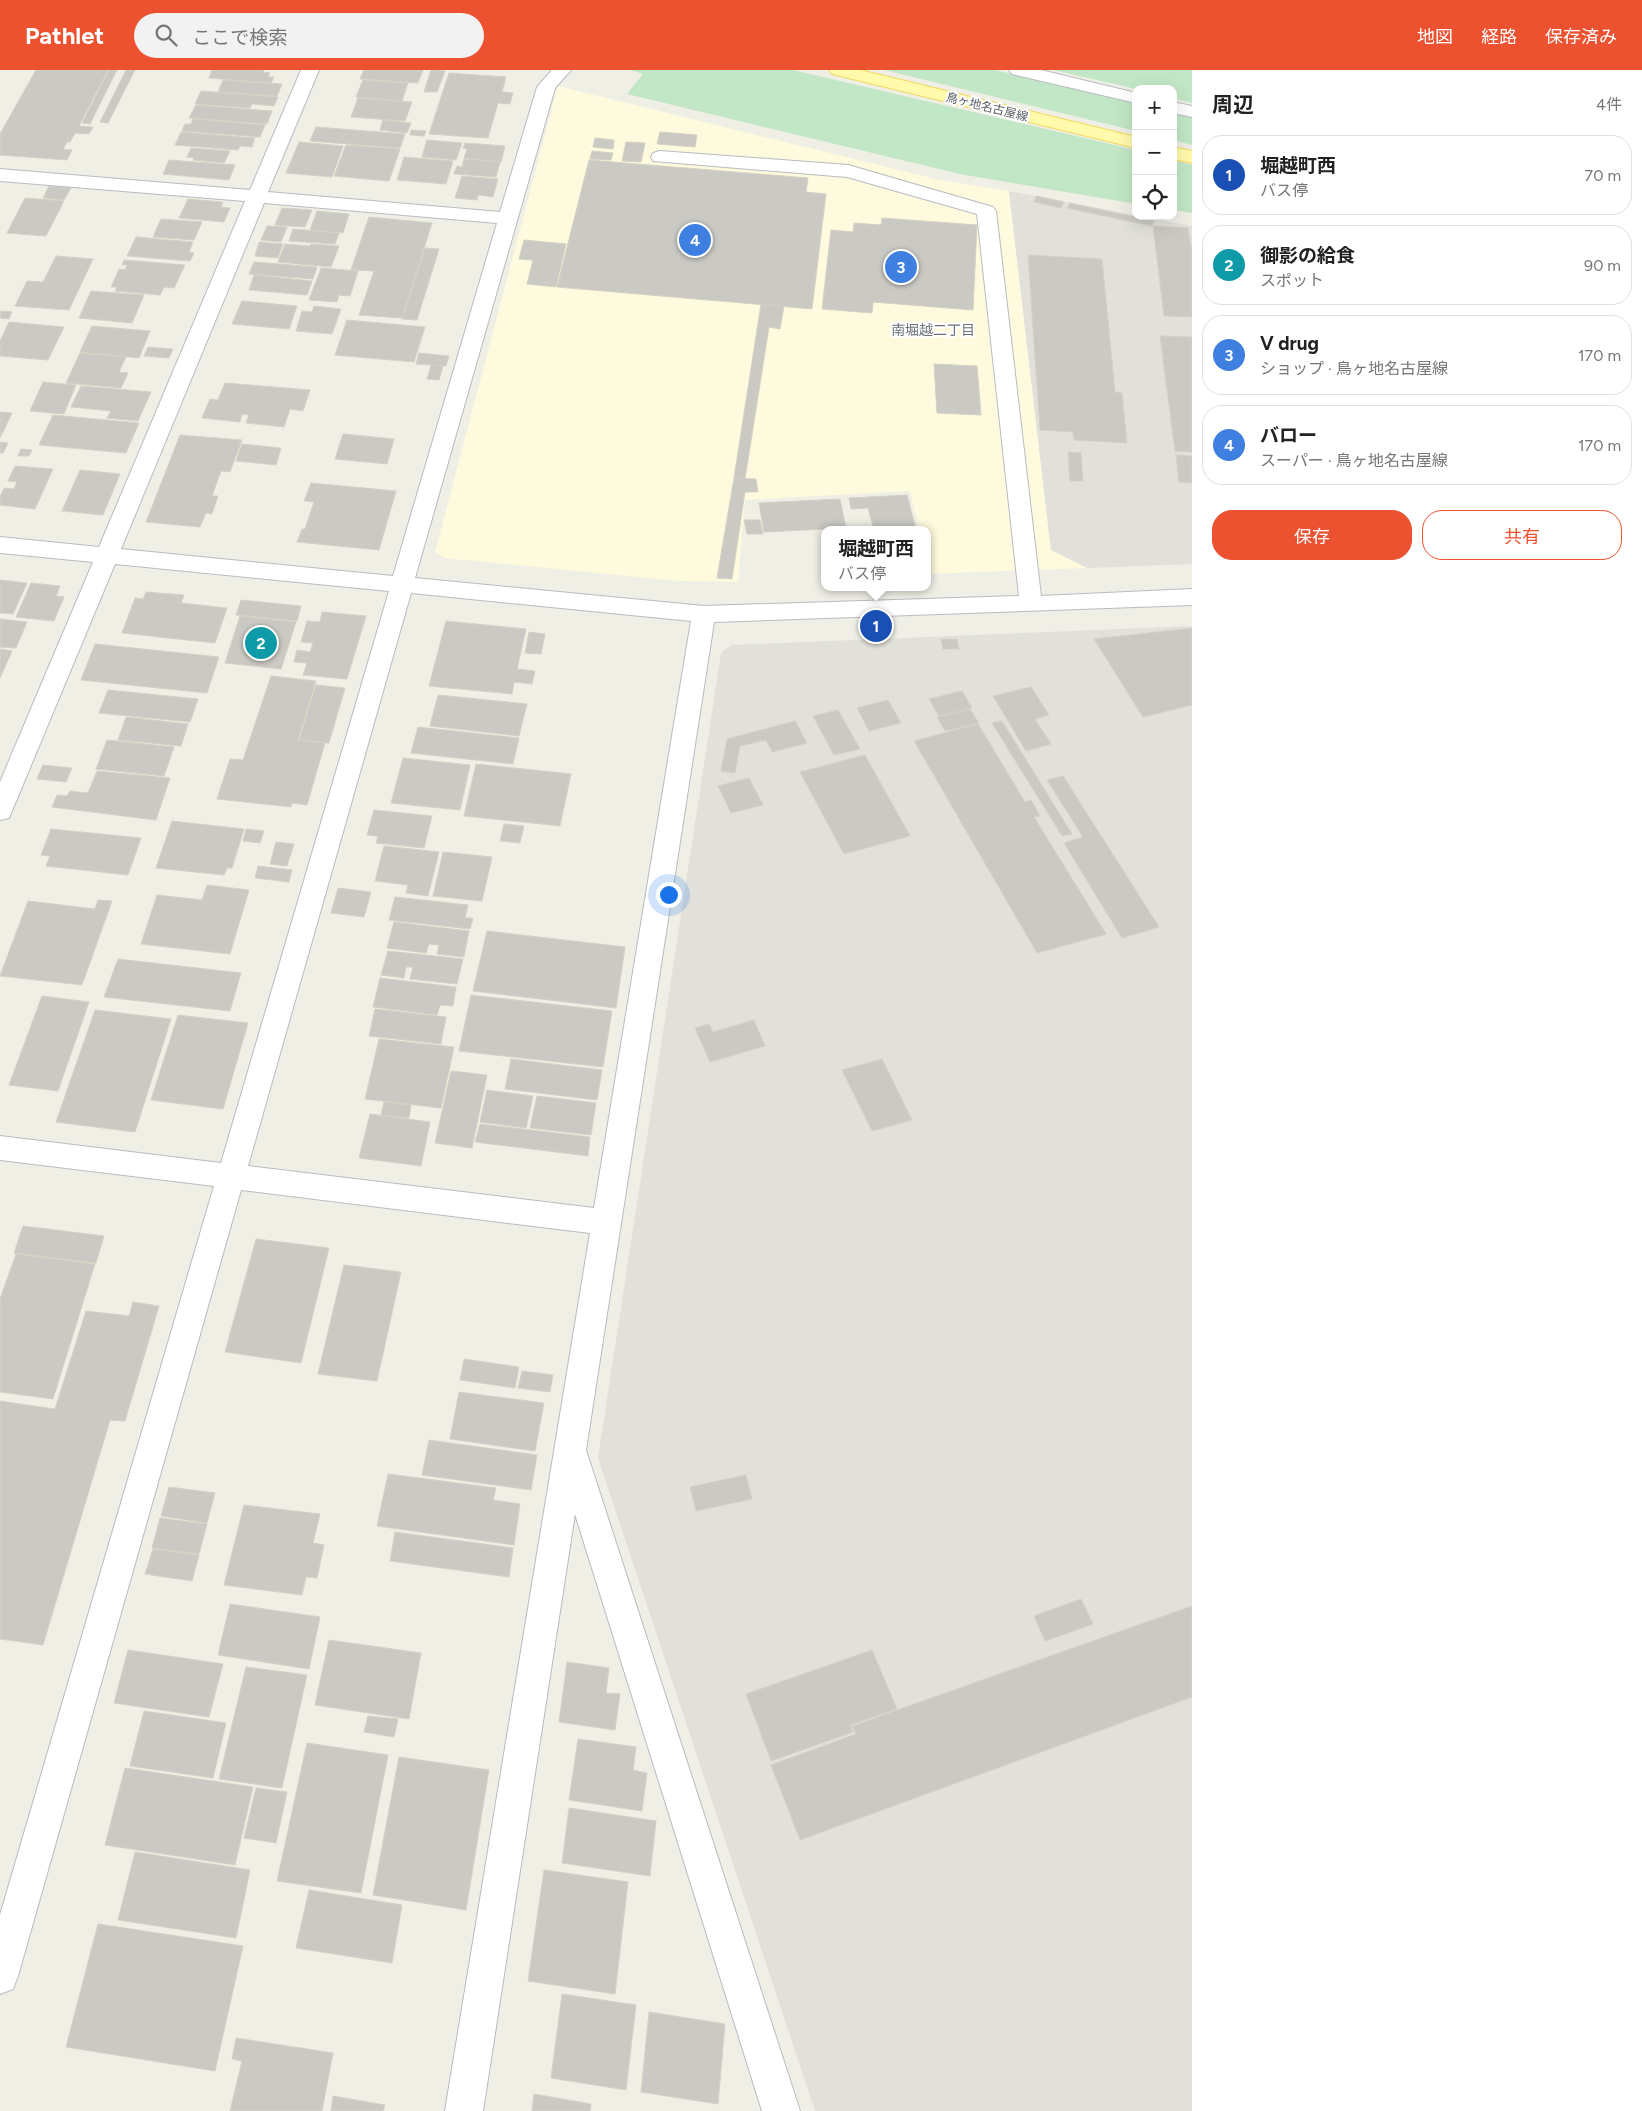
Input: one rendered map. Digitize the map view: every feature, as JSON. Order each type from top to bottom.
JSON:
[{"type":"main road","name":"鳥ヶ地名古屋線","points":[[838,70],[1132,142]]},
{"type":"main road","points":[[1177,154],[1192,157]]},
{"type":"street","points":[[0,812],[310,70]]},
{"type":"street","points":[[0,1976],[546,87],[562,70]]},
{"type":"street","points":[[1018,70],[1132,97]]},
{"type":"street","points":[[1177,108],[1192,112]]},
{"type":"street","points":[[660,157],[848,171],[986,211],[1031,604]]},
{"type":"street","points":[[0,175],[509,218]]},
{"type":"street","points":[[0,545],[704,614],[1192,597]]},
{"type":"street","points":[[464,2111],[704,614]]},
{"type":"street","points":[[0,1148],[606,1222]]},
{"type":"street","points":[[570,1448],[781,2111]]},
{"type":"shaded area","points":[[558,86],[935,179],[1009,191],[1051,550],[1087,568],[931,574],[931,526],[918,526],[910,491],[745,500],[738,582],[677,581],[444,558],[435,552]]},
{"type":"shaded area","points":[[1009,191],[1132,215],[1132,220],[1161,220],[1192,226],[1192,564],[1087,568],[1051,550]]},
{"type":"shaded area","points":[[1192,626],[1192,2111],[815,2111],[598,1458],[721,653],[731,645]]},
{"type":"green space","points":[[629,70],[793,70],[1132,149],[1132,203],[960,174],[627,94],[643,74]]},
{"type":"green space","points":[[884,70],[995,70],[1124,100],[1132,102],[1132,130]]},
{"type":"green space","points":[[1053,70],[1192,70],[1192,103],[1177,99],[1177,85],[1132,85],[1132,88]]},
{"type":"green space","points":[[1177,114],[1192,118],[1192,145],[1177,141]]},
{"type":"green space","points":[[1177,161],[1192,165],[1192,213],[1177,211]]},
{"type":"building","points":[[36,70],[108,70],[79,126],[93,127],[89,134],[75,133],[70,142],[67,142],[63,149],[72,150],[67,160],[0,155],[0,134]]},
{"type":"building","points":[[109,70],[117,70],[90,124],[82,123]]},
{"type":"building","points":[[126,70],[135,70],[108,123],[100,122]]},
{"type":"building","points":[[212,70],[264,70],[263,72],[270,73],[268,77],[274,77],[271,83],[209,78]]},
{"type":"building","points":[[364,70],[423,70],[418,83],[360,79]]},
{"type":"building","points":[[431,70],[445,71],[437,92],[424,92]]},
{"type":"building","points":[[449,73],[506,77],[502,92],[513,93],[510,104],[498,103],[488,138],[429,134]]},
{"type":"building","points":[[223,80],[282,84],[277,96],[218,92]]},
{"type":"building","points":[[363,80],[408,83],[402,101],[356,97]]},
{"type":"building","points":[[201,91],[278,97],[274,106],[252,104],[250,108],[195,104]]},
{"type":"building","points":[[358,98],[412,102],[405,121],[351,117]]},
{"type":"building","points":[[196,105],[272,111],[267,124],[189,118]]},
{"type":"building","points":[[193,119],[265,125],[260,137],[182,131],[185,124],[191,124]]},
{"type":"building","points":[[383,120],[411,123],[407,133],[380,130]]},
{"type":"building","points":[[316,127],[405,134],[400,148],[310,141]]},
{"type":"building","points":[[411,130],[426,131],[424,136],[410,135]]},
{"type":"building","points":[[181,132],[255,138],[252,147],[240,146],[238,150],[175,145]]},
{"type":"building","points":[[660,132],[697,135],[695,147],[657,144]]},
{"type":"building","points":[[595,138],[614,140],[613,149],[593,147]]},
{"type":"building","points":[[427,140],[462,143],[456,160],[422,157]]},
{"type":"building","points":[[299,142],[343,146],[332,177],[286,173]]},
{"type":"building","points":[[626,142],[645,143],[641,162],[622,161]]},
{"type":"building","points":[[465,143],[505,146],[501,162],[464,158],[467,149],[463,148]]},
{"type":"building","points":[[346,145],[400,149],[389,181],[334,176]]},
{"type":"building","points":[[191,148],[230,151],[224,163],[193,160],[194,158],[187,157]]},
{"type":"building","points":[[592,151],[613,153],[611,160],[590,159]]},
{"type":"building","points":[[404,157],[453,161],[446,184],[397,180]]},
{"type":"building","points":[[464,159],[500,162],[496,177],[454,174],[457,166],[462,167]]},
{"type":"building","points":[[169,160],[235,165],[229,180],[163,174]]},
{"type":"building","points":[[589,160],[808,178],[806,192],[826,194],[812,309],[557,287]]},
{"type":"building","points":[[462,176],[498,179],[493,197],[478,195],[477,200],[455,198]]},
{"type":"building","points":[[49,186],[71,188],[64,200],[43,198]]},
{"type":"building","points":[[1036,196],[1064,202],[1061,208],[1034,202]]},
{"type":"building","points":[[25,198],[64,201],[46,236],[7,233]]},
{"type":"building","points":[[188,199],[223,202],[221,207],[230,208],[224,222],[179,218]]},
{"type":"building","points":[[1070,203],[1132,216],[1132,220],[1154,221],[1152,226],[1067,208]]},
{"type":"building","points":[[282,208],[312,210],[305,227],[275,225]]},
{"type":"building","points":[[317,211],[349,214],[343,233],[310,230]]},
{"type":"building","points":[[369,217],[432,223],[402,318],[359,315],[374,271],[351,270]]},
{"type":"building","points":[[882,218],[977,225],[973,310],[873,302],[872,313],[822,309],[831,230],[853,232],[854,223],[881,225]]},
{"type":"building","points":[[161,219],[202,222],[194,240],[153,237]]},
{"type":"building","points":[[267,226],[287,227],[281,242],[261,240]]},
{"type":"building","points":[[1153,226],[1188,228],[1192,252],[1192,317],[1164,316]]},
{"type":"building","points":[[293,229],[339,233],[335,244],[289,241]]},
{"type":"building","points":[[136,237],[193,242],[189,252],[194,253],[190,261],[127,256]]},
{"type":"building","points":[[524,240],[566,244],[556,287],[527,284],[533,260],[519,259]]},
{"type":"building","points":[[259,242],[283,244],[278,258],[255,256]]},
{"type":"building","points":[[285,244],[339,246],[331,267],[278,262]]},
{"type":"building","points":[[425,248],[439,249],[417,320],[402,319]]},
{"type":"building","points":[[1028,255],[1102,259],[1115,392],[1122,393],[1127,443],[1074,440],[1073,432],[1040,430]]},
{"type":"building","points":[[56,256],[93,259],[69,310],[15,306],[27,281],[43,282]]},
{"type":"building","points":[[124,260],[185,265],[174,288],[164,287],[160,295],[115,291],[117,287],[111,287],[119,269],[125,270],[127,265],[122,265]]},
{"type":"building","points":[[254,262],[317,267],[313,279],[249,274]]},
{"type":"building","points":[[321,268],[358,271],[350,296],[339,295],[337,302],[309,300]]},
{"type":"building","points":[[254,275],[312,281],[307,295],[249,290]]},
{"type":"building","points":[[91,291],[144,295],[132,323],[79,318]]},
{"type":"building","points":[[242,301],[297,306],[289,329],[232,324]]},
{"type":"building","points":[[761,304],[784,306],[780,329],[769,327],[745,479],[734,478]]},
{"type":"building","points":[[314,306],[341,309],[332,334],[296,331],[302,311],[312,312]]},
{"type":"building","points":[[1,311],[12,312],[9,319],[0,318]]},
{"type":"building","points":[[347,320],[425,327],[414,362],[335,355]]},
{"type":"building","points":[[9,322],[64,327],[48,360],[0,356],[0,341]]},
{"type":"building","points":[[92,326],[150,331],[139,358],[80,352]]},
{"type":"building","points":[[1160,336],[1192,337],[1192,452],[1175,451]]},
{"type":"building","points":[[148,347],[173,349],[169,358],[144,356]]},
{"type":"building","points":[[80,353],[126,357],[119,372],[128,373],[121,388],[66,383]]},
{"type":"building","points":[[419,353],[449,356],[446,366],[416,364]]},
{"type":"building","points":[[934,364],[977,366],[981,415],[937,413]]},
{"type":"building","points":[[431,365],[443,366],[439,380],[427,379]]},
{"type":"building","points":[[43,382],[76,385],[64,414],[30,411]]},
{"type":"building","points":[[225,383],[310,390],[303,411],[290,409],[284,427],[246,423],[249,415],[242,414],[240,422],[202,418],[210,399],[218,400]]},
{"type":"building","points":[[81,386],[151,392],[138,421],[107,418],[111,411],[71,407]]},
{"type":"building","points":[[0,412],[12,413],[0,438]]},
{"type":"building","points":[[53,415],[139,423],[126,453],[39,445]]},
{"type":"building","points":[[343,434],[394,439],[387,464],[335,459]]},
{"type":"building","points":[[180,435],[242,440],[230,472],[221,471],[212,496],[218,496],[212,514],[206,513],[200,527],[146,522]]},
{"type":"building","points":[[0,442],[8,443],[3,453],[0,453]]},
{"type":"building","points":[[242,444],[281,448],[276,465],[236,461]]},
{"type":"building","points":[[21,449],[32,450],[29,456],[18,456]]},
{"type":"building","points":[[1068,452],[1081,453],[1083,481],[1070,481]]},
{"type":"building","points":[[1176,455],[1192,456],[1192,483],[1179,482]]},
{"type":"building","points":[[15,466],[53,469],[35,509],[0,505],[0,497],[4,488],[14,489],[17,482],[8,481]]},
{"type":"building","points":[[80,470],[120,474],[103,515],[62,511]]},
{"type":"building","points":[[734,478],[756,479],[758,492],[745,492],[732,579],[717,578]]},
{"type":"building","points":[[311,483],[396,491],[379,550],[297,542],[302,529],[305,529],[314,502],[304,501]]},
{"type":"building","points":[[907,495],[915,526],[873,526],[868,508],[851,509],[849,498]]},
{"type":"building","points":[[840,499],[846,526],[821,526],[821,529],[764,532],[759,503]]},
{"type":"building","points":[[744,520],[760,520],[763,534],[747,534]]},
{"type":"building","points":[[0,580],[27,583],[13,614],[0,613]]},
{"type":"building","points":[[31,583],[60,586],[56,596],[64,597],[54,621],[16,617]]},
{"type":"building","points":[[146,592],[184,595],[181,603],[227,608],[215,643],[122,633],[135,598],[143,599]]},
{"type":"building","points":[[241,600],[301,606],[297,621],[236,615]]},
{"type":"building","points":[[322,612],[366,616],[347,679],[303,675],[307,663],[294,662],[297,650],[310,652],[313,643],[301,642],[307,621],[320,622]]},
{"type":"building","points":[[240,616],[296,622],[281,669],[225,663]]},
{"type":"building","points":[[0,619],[27,622],[16,648],[0,647]]},
{"type":"building","points":[[446,621],[526,629],[517,669],[535,671],[532,684],[514,682],[512,694],[429,686]]},
{"type":"building","points":[[1192,628],[1192,705],[1143,717],[1094,639]]},
{"type":"building","points":[[529,632],[545,634],[541,654],[525,653]]},
{"type":"building","points":[[941,639],[957,639],[959,649],[943,649]]},
{"type":"building","points":[[95,644],[219,657],[207,693],[81,680]]},
{"type":"building","points":[[0,649],[12,651],[0,678]]},
{"type":"building","points":[[271,676],[316,681],[298,740],[325,743],[307,805],[292,803],[291,807],[217,799],[230,759],[243,760]]},
{"type":"building","points":[[316,685],[345,688],[329,743],[299,740]]},
{"type":"building","points":[[1031,687],[1049,715],[1035,719],[1051,744],[1026,751],[993,696]]},
{"type":"building","points":[[108,690],[198,699],[190,722],[99,713]]},
{"type":"building","points":[[962,691],[972,708],[939,716],[929,699]]},
{"type":"building","points":[[438,695],[527,704],[519,736],[430,726]]},
{"type":"building","points":[[888,700],[901,723],[869,731],[857,708]]},
{"type":"building","points":[[970,709],[979,723],[945,731],[937,717]]},
{"type":"building","points":[[838,710],[860,749],[834,755],[813,716]]},
{"type":"building","points":[[126,717],[188,724],[181,746],[118,740]]},
{"type":"building","points":[[795,721],[807,743],[772,752],[766,740],[740,746],[735,773],[721,771],[727,739]]},
{"type":"building","points":[[1002,721],[1072,834],[1062,836],[992,723]]},
{"type":"building","points":[[978,724],[1025,802],[1031,800],[1040,816],[1034,817],[1106,934],[1037,953],[914,741]]},
{"type":"building","points":[[418,727],[519,738],[513,764],[411,753]]},
{"type":"building","points":[[107,740],[174,747],[164,776],[96,769]]},
{"type":"building","points":[[865,755],[910,836],[844,854],[800,772]]},
{"type":"building","points":[[403,758],[470,765],[460,810],[391,803]]},
{"type":"building","points":[[476,764],[571,774],[560,826],[464,816]]},
{"type":"building","points":[[43,765],[72,768],[66,782],[37,779]]},
{"type":"building","points":[[97,771],[170,778],[156,820],[52,807],[57,795],[67,796],[70,791],[88,793]]},
{"type":"building","points":[[1063,776],[1159,927],[1122,938],[1064,843],[1083,837],[1047,780]]},
{"type":"building","points":[[749,778],[763,805],[731,813],[718,786]]},
{"type":"building","points":[[374,810],[432,816],[424,848],[376,843],[378,836],[367,835]]},
{"type":"building","points":[[172,821],[244,829],[232,868],[227,868],[224,875],[156,868]]},
{"type":"building","points":[[504,824],[524,826],[520,843],[500,841]]},
{"type":"building","points":[[51,829],[141,838],[128,875],[46,866],[50,856],[41,855]]},
{"type":"building","points":[[246,829],[264,831],[260,843],[243,841]]},
{"type":"building","points":[[276,842],[294,844],[287,866],[270,864]]},
{"type":"building","points":[[384,846],[439,852],[428,896],[406,893],[408,885],[375,881]]},
{"type":"building","points":[[443,852],[492,857],[482,901],[433,896]]},
{"type":"building","points":[[258,866],[292,870],[289,882],[255,878]]},
{"type":"building","points":[[207,885],[249,890],[230,954],[141,944],[157,895],[202,900]]},
{"type":"building","points":[[338,888],[371,892],[364,917],[331,913]]},
{"type":"building","points":[[395,897],[468,905],[465,918],[473,918],[470,929],[389,920]]},
{"type":"building","points":[[98,900],[112,901],[82,985],[0,976],[28,901],[95,909]]},
{"type":"building","points":[[394,922],[469,931],[464,957],[437,954],[439,945],[429,944],[426,953],[387,948]]},
{"type":"building","points":[[487,931],[625,947],[616,1008],[473,991]]},
{"type":"building","points":[[388,951],[463,959],[457,984],[410,979],[413,967],[406,967],[404,978],[381,975]]},
{"type":"building","points":[[118,959],[241,973],[230,1011],[104,997]]},
{"type":"building","points":[[380,978],[456,987],[453,1006],[440,1005],[437,1015],[373,1007]]},
{"type":"building","points":[[471,995],[612,1011],[603,1067],[459,1051]]},
{"type":"building","points":[[42,996],[89,1002],[58,1091],[9,1085]]},
{"type":"building","points":[[375,1009],[446,1017],[441,1044],[369,1036]]},
{"type":"building","points":[[95,1010],[171,1019],[135,1132],[56,1122]]},
{"type":"building","points":[[178,1015],[248,1023],[223,1109],[151,1100]]},
{"type":"building","points":[[754,1020],[765,1046],[710,1062],[695,1028],[709,1024],[713,1032]]},
{"type":"building","points":[[379,1039],[454,1047],[441,1108],[365,1099]]},
{"type":"building","points":[[511,1059],[602,1070],[597,1100],[505,1089]]},
{"type":"building","points":[[882,1059],[912,1120],[872,1131],[842,1070]]},
{"type":"building","points":[[451,1071],[487,1075],[472,1148],[435,1143]]},
{"type":"building","points":[[487,1090],[533,1096],[526,1128],[480,1122]]},
{"type":"building","points":[[537,1096],[596,1103],[591,1135],[530,1128]]},
{"type":"building","points":[[384,1102],[411,1105],[409,1118],[381,1115]]},
{"type":"building","points":[[370,1114],[430,1122],[421,1166],[359,1158]]},
{"type":"building","points":[[480,1124],[590,1137],[588,1156],[475,1142]]},
{"type":"building","points":[[23,1226],[104,1236],[96,1263],[14,1253]]},
{"type":"building","points":[[256,1239],[329,1248],[301,1363],[225,1352]]},
{"type":"building","points":[[16,1254],[95,1264],[53,1399],[0,1392],[0,1299]]},
{"type":"building","points":[[344,1265],[401,1272],[377,1381],[318,1374]]},
{"type":"building","points":[[133,1302],[159,1306],[125,1421],[110,1420],[43,1645],[0,1639],[0,1401],[55,1409],[86,1311],[129,1316]]},
{"type":"building","points":[[464,1359],[519,1367],[515,1388],[460,1380]]},
{"type":"building","points":[[522,1371],[553,1375],[550,1392],[518,1388]]},
{"type":"building","points":[[459,1392],[544,1403],[535,1451],[450,1439]]},
{"type":"building","points":[[429,1440],[537,1455],[531,1490],[422,1475]]},
{"type":"building","points":[[388,1474],[496,1488],[493,1500],[520,1504],[514,1545],[377,1526]]},
{"type":"building","points":[[746,1475],[752,1499],[696,1511],[690,1487]]},
{"type":"building","points":[[169,1487],[215,1493],[207,1523],[161,1516]]},
{"type":"building","points":[[244,1505],[320,1514],[313,1543],[324,1545],[317,1578],[306,1577],[302,1595],[224,1585]]},
{"type":"building","points":[[160,1518],[207,1524],[199,1554],[152,1548]]},
{"type":"building","points":[[395,1532],[513,1548],[509,1577],[390,1561]]},
{"type":"building","points":[[153,1549],[199,1555],[192,1581],[145,1574]]},
{"type":"building","points":[[1081,1599],[1093,1624],[1045,1641],[1034,1616]]},
{"type":"building","points":[[230,1604],[320,1617],[309,1669],[218,1655]]},
{"type":"building","points":[[1192,1606],[1192,1697],[800,1840],[771,1765],[856,1734],[852,1726]]},
{"type":"building","points":[[329,1640],[421,1653],[409,1719],[315,1705]]},
{"type":"building","points":[[128,1650],[223,1664],[209,1717],[114,1703]]},
{"type":"building","points":[[872,1650],[897,1709],[850,1725],[853,1732],[771,1761],[746,1694]]},
{"type":"building","points":[[567,1662],[609,1668],[606,1693],[620,1694],[615,1730],[559,1722]]},
{"type":"building","points":[[246,1667],[307,1675],[282,1788],[219,1779]]},
{"type":"building","points":[[144,1711],[226,1723],[213,1778],[130,1766]]},
{"type":"building","points":[[368,1716],[398,1719],[394,1737],[364,1732]]},
{"type":"building","points":[[578,1739],[636,1747],[633,1770],[647,1773],[642,1811],[569,1800]]},
{"type":"building","points":[[307,1743],[388,1755],[361,1893],[277,1881]]},
{"type":"building","points":[[399,1757],[489,1770],[466,1910],[373,1895]]},
{"type":"building","points":[[125,1768],[253,1787],[235,1865],[105,1845]]},
{"type":"building","points":[[256,1788],[287,1792],[276,1843],[244,1838]]},
{"type":"building","points":[[569,1808],[656,1821],[650,1876],[562,1863]]},
{"type":"building","points":[[135,1852],[250,1870],[236,1938],[118,1920]]},
{"type":"building","points":[[544,1870],[628,1882],[615,1994],[528,1981]]},
{"type":"building","points":[[309,1890],[402,1905],[392,1963],[296,1948]]},
{"type":"building","points":[[98,1924],[243,1946],[215,2071],[66,2047]]},
{"type":"building","points":[[562,1994],[636,2005],[626,2090],[551,2078]]},
{"type":"building","points":[[649,2012],[725,2024],[718,2104],[641,2092]]},
{"type":"building","points":[[236,2038],[333,2053],[322,2111],[230,2111],[242,2061],[232,2059]]},
{"type":"building","points":[[534,2094],[591,2104],[590,2111],[532,2111]]},
{"type":"building","points":[[333,2096],[385,2105],[383,2111],[331,2111]]},
{"type":"place","name":"バロー","points":[[695,240]]},
{"type":"place","name":"V drug","points":[[901,267]]},
{"type":"place","name":"堀越町西","points":[[876,626]]},
{"type":"place","name":"御影の給食","points":[[261,643]]},
{"type":"district","name":"南堀越二丁目","points":[[933,330]]}]
